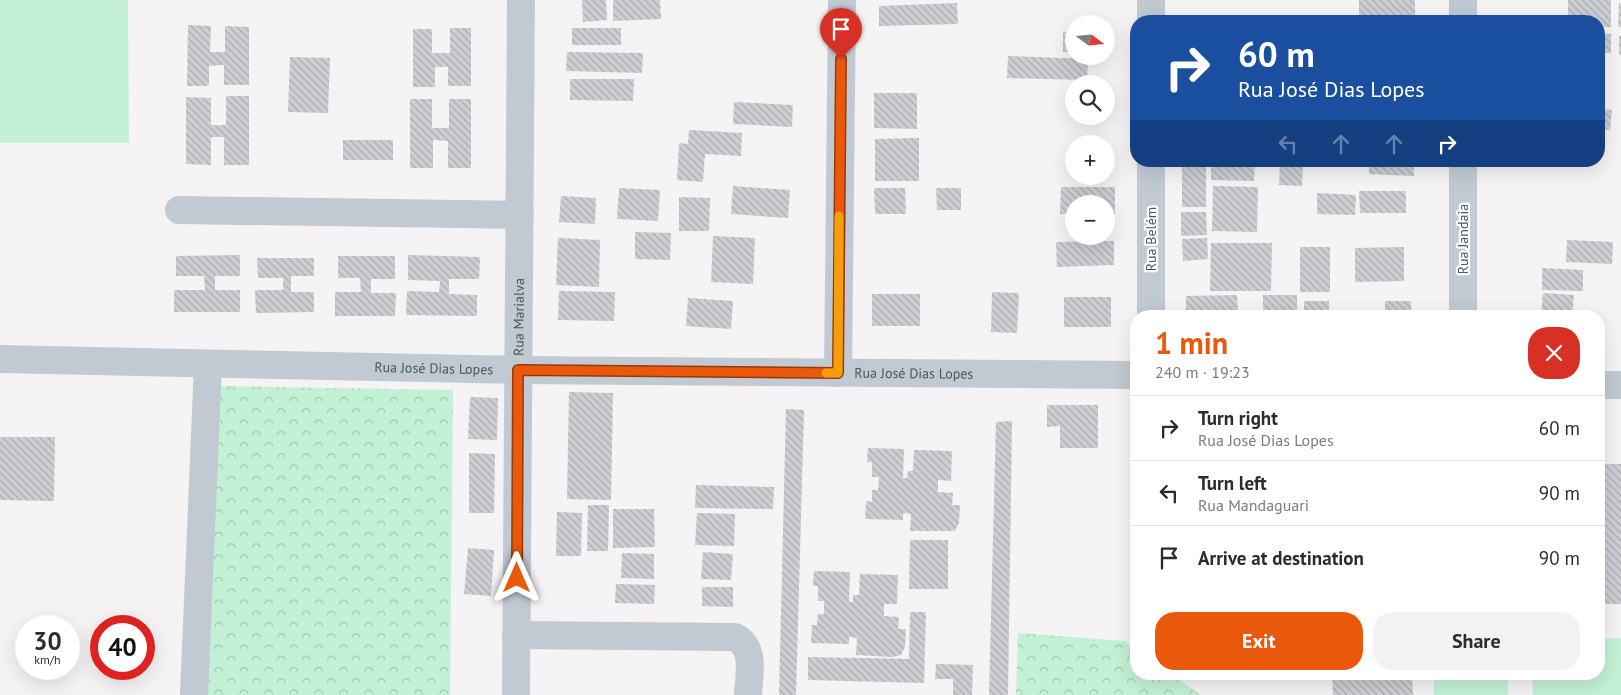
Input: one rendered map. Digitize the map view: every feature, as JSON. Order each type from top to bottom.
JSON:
[{"type":"street","name":"Rua Marialva","points":[[516,695],[521,0]]},
{"type":"street","points":[[838,373],[842,0]]},
{"type":"street","points":[[1151,0],[1151,15]]},
{"type":"street","points":[[1463,0],[1463,15]]},
{"type":"street","name":"Rua Belém","points":[[1151,167],[1151,310]]},
{"type":"street","name":"Rua Jandaia","points":[[1463,167],[1463,310]]},
{"type":"street","points":[[179,210],[520,215]]},
{"type":"street","name":"Rua José Dias Lopes","points":[[0,359],[518,370],[1130,375]]},
{"type":"street","points":[[194,695],[208,364]]},
{"type":"street","points":[[1605,385],[1621,385]]},
{"type":"street","points":[[516,635],[735,637],[744,642],[749,651],[748,695]]},
{"type":"green space","points":[[0,0],[128,0],[129,143],[0,143]]},
{"type":"green space","points":[[209,386],[453,390],[450,695],[201,695]]},
{"type":"green space","points":[[1018,633],[1125,641],[1130,645],[1130,680],[1180,680],[1201,695],[1016,695]]},
{"type":"green space","points":[[1621,638],[1621,695],[1533,695],[1532,680],[1605,680],[1605,639]]},
{"type":"green space","points":[[1434,680],[1508,680],[1508,695],[1434,695]]},
{"type":"building","points":[[582,0],[606,0],[607,20],[583,22]]},
{"type":"building","points":[[613,0],[660,0],[661,19],[613,21]]},
{"type":"building","points":[[1359,0],[1415,0],[1415,15],[1359,15]]},
{"type":"building","points":[[1568,0],[1611,0],[1611,27],[1605,27],[1605,15],[1568,15]]},
{"type":"building","points":[[957,3],[958,24],[879,26],[879,6]]},
{"type":"building","points":[[1619,3],[1621,3],[1621,27],[1618,27]]},
{"type":"building","points":[[188,25],[211,26],[210,52],[225,52],[225,26],[249,27],[249,85],[224,85],[224,65],[209,66],[209,86],[187,86]]},
{"type":"building","points":[[450,28],[471,28],[471,86],[448,86],[448,67],[435,67],[435,87],[413,87],[413,29],[432,29],[432,53],[450,53]]},
{"type":"building","points":[[572,28],[621,28],[621,45],[572,45]]},
{"type":"building","points":[[1063,32],[1065,32],[1065,52],[1063,52]]},
{"type":"building","points":[[1605,34],[1611,34],[1611,53],[1605,53]]},
{"type":"building","points":[[1619,36],[1621,36],[1621,55],[1619,54]]},
{"type":"building","points":[[567,52],[643,53],[642,73],[566,71]]},
{"type":"building","points":[[1008,56],[1065,58],[1065,65],[1088,65],[1087,75],[1065,75],[1065,79],[1007,78]]},
{"type":"building","points":[[290,57],[330,58],[328,113],[288,112]]},
{"type":"building","points":[[570,79],[634,79],[633,101],[570,100]]},
{"type":"building","points":[[874,93],[917,93],[917,129],[874,128]]},
{"type":"building","points":[[226,96],[249,96],[249,165],[224,165],[224,137],[211,137],[211,165],[186,164],[186,97],[211,98],[211,125],[226,125]]},
{"type":"building","points":[[410,99],[432,99],[432,128],[449,128],[449,99],[471,99],[471,168],[448,168],[448,141],[433,140],[433,168],[410,168]]},
{"type":"building","points":[[734,102],[793,105],[792,127],[733,124]]},
{"type":"building","points":[[1605,109],[1612,110],[1610,130],[1605,130]]},
{"type":"building","points":[[689,130],[742,133],[741,156],[705,154],[703,182],[677,180],[679,143],[688,144]]},
{"type":"building","points":[[919,138],[919,181],[875,181],[875,139]]},
{"type":"building","points":[[343,140],[393,140],[393,160],[343,160]]},
{"type":"building","points":[[1182,167],[1206,167],[1206,207],[1182,207]]},
{"type":"building","points":[[1211,167],[1255,167],[1254,181],[1211,180]]},
{"type":"building","points":[[1280,167],[1303,167],[1302,186],[1279,185]]},
{"type":"building","points":[[1369,167],[1414,167],[1414,176],[1369,174]]},
{"type":"building","points":[[733,186],[790,190],[788,218],[731,214]]},
{"type":"building","points":[[1213,186],[1258,187],[1257,232],[1212,231]]},
{"type":"building","points":[[1061,187],[1115,187],[1115,195],[1065,195],[1065,214],[1060,214]]},
{"type":"building","points":[[619,188],[660,190],[658,221],[617,219]]},
{"type":"building","points":[[874,188],[905,188],[906,214],[875,214]]},
{"type":"building","points":[[936,188],[961,188],[961,210],[937,210]]},
{"type":"building","points":[[1359,191],[1406,191],[1406,213],[1360,213]]},
{"type":"building","points":[[1317,193],[1356,195],[1355,215],[1317,214]]},
{"type":"building","points":[[561,196],[596,198],[595,224],[559,222]]},
{"type":"building","points":[[679,197],[710,198],[709,231],[679,231]]},
{"type":"building","points":[[1181,212],[1206,212],[1207,235],[1181,236]]},
{"type":"building","points":[[635,232],[671,233],[670,260],[635,259]]},
{"type":"building","points":[[713,236],[755,238],[753,284],[711,282]]},
{"type":"building","points":[[558,238],[600,240],[599,287],[556,285]]},
{"type":"building","points":[[1207,238],[1208,259],[1183,261],[1182,239]]},
{"type":"building","points":[[1567,240],[1613,242],[1612,264],[1566,262]]},
{"type":"building","points":[[1056,242],[1065,242],[1065,245],[1114,245],[1114,265],[1057,267]]},
{"type":"building","points":[[1211,243],[1272,243],[1271,291],[1210,291]]},
{"type":"building","points":[[1300,247],[1330,247],[1330,292],[1300,292]]},
{"type":"building","points":[[1404,247],[1404,281],[1355,282],[1355,248]]},
{"type":"building","points":[[240,255],[240,276],[215,276],[215,290],[240,290],[240,312],[174,312],[174,290],[205,290],[204,276],[176,276],[176,256]]},
{"type":"building","points":[[408,255],[480,257],[479,279],[449,279],[449,294],[477,295],[477,316],[406,315],[407,291],[439,292],[440,281],[408,280]]},
{"type":"building","points":[[338,256],[395,256],[395,279],[371,279],[371,293],[396,293],[395,316],[335,316],[335,292],[361,292],[360,278],[338,278]]},
{"type":"building","points":[[257,258],[314,258],[314,276],[291,276],[291,292],[314,292],[314,312],[256,313],[255,290],[283,290],[283,278],[258,278]]},
{"type":"building","points":[[1542,268],[1583,270],[1583,291],[1542,290]]},
{"type":"building","points":[[559,291],[615,292],[614,321],[558,320]]},
{"type":"building","points":[[992,292],[1019,293],[1017,333],[991,332]]},
{"type":"building","points":[[1543,293],[1574,295],[1573,310],[1542,310]]},
{"type":"building","points":[[872,294],[920,294],[920,326],[872,326]]},
{"type":"building","points":[[1237,295],[1238,310],[1186,310],[1186,296]]},
{"type":"building","points":[[1263,295],[1297,295],[1297,310],[1263,310]]},
{"type":"building","points":[[1064,297],[1111,297],[1111,327],[1064,327]]},
{"type":"building","points":[[688,298],[733,301],[731,329],[686,326]]},
{"type":"building","points":[[1304,301],[1329,301],[1329,310],[1304,310]]},
{"type":"building","points":[[1385,301],[1411,301],[1411,310],[1385,310]]},
{"type":"building","points":[[569,392],[613,393],[611,500],[567,499]]},
{"type":"building","points":[[470,397],[498,398],[497,440],[468,439]]},
{"type":"building","points":[[1047,405],[1098,405],[1098,448],[1060,448],[1060,426],[1047,427]]},
{"type":"building","points":[[786,409],[804,410],[796,695],[779,695]]},
{"type":"building","points":[[1012,421],[1008,695],[989,695],[996,422]]},
{"type":"building","points":[[0,437],[55,437],[54,501],[0,500]]},
{"type":"building","points":[[868,448],[904,449],[903,478],[907,478],[908,471],[913,471],[914,450],[952,451],[951,481],[938,480],[938,492],[953,493],[952,505],[960,505],[959,523],[955,531],[910,531],[911,514],[903,513],[903,520],[865,519],[866,501],[872,502],[872,490],[878,490],[879,477],[872,477],[872,462],[867,462]]},
{"type":"building","points":[[469,453],[495,454],[494,513],[469,513]]},
{"type":"building","points":[[1605,464],[1621,464],[1621,604],[1605,604]]},
{"type":"building","points":[[696,485],[774,487],[773,509],[695,508]]},
{"type":"building","points":[[588,505],[609,505],[608,551],[587,551]]},
{"type":"building","points":[[613,509],[654,509],[655,547],[613,548]]},
{"type":"building","points":[[557,512],[582,513],[581,556],[556,556]]},
{"type":"building","points":[[697,513],[735,514],[734,546],[695,545]]},
{"type":"building","points":[[910,540],[948,540],[948,589],[909,589]]},
{"type":"building","points":[[468,548],[494,550],[491,596],[464,594]]},
{"type":"building","points":[[703,552],[733,554],[731,580],[701,579]]},
{"type":"building","points":[[622,553],[654,554],[654,579],[621,578]]},
{"type":"building","points":[[814,571],[850,572],[849,602],[853,602],[853,595],[859,595],[860,574],[898,575],[897,604],[884,604],[884,616],[899,617],[898,629],[906,629],[905,647],[901,655],[892,657],[856,655],[857,638],[849,637],[849,644],[811,643],[812,625],[817,625],[818,614],[824,614],[824,601],[818,601],[818,586],[813,586]]},
{"type":"building","points":[[616,584],[655,585],[654,604],[615,603]]},
{"type":"building","points":[[702,587],[733,587],[733,607],[702,606]]},
{"type":"building","points":[[910,612],[926,612],[924,683],[808,680],[808,657],[909,659]]},
{"type":"building","points":[[936,664],[973,665],[972,695],[953,695],[953,679],[935,679]]},
{"type":"building","points":[[1332,680],[1412,680],[1413,695],[1333,695]]},
{"type":"slow traffic","points":[[826,373],[838,373],[839,216]]},
{"type":"route","points":[[517,578],[518,370],[838,373],[841,59]]}]
